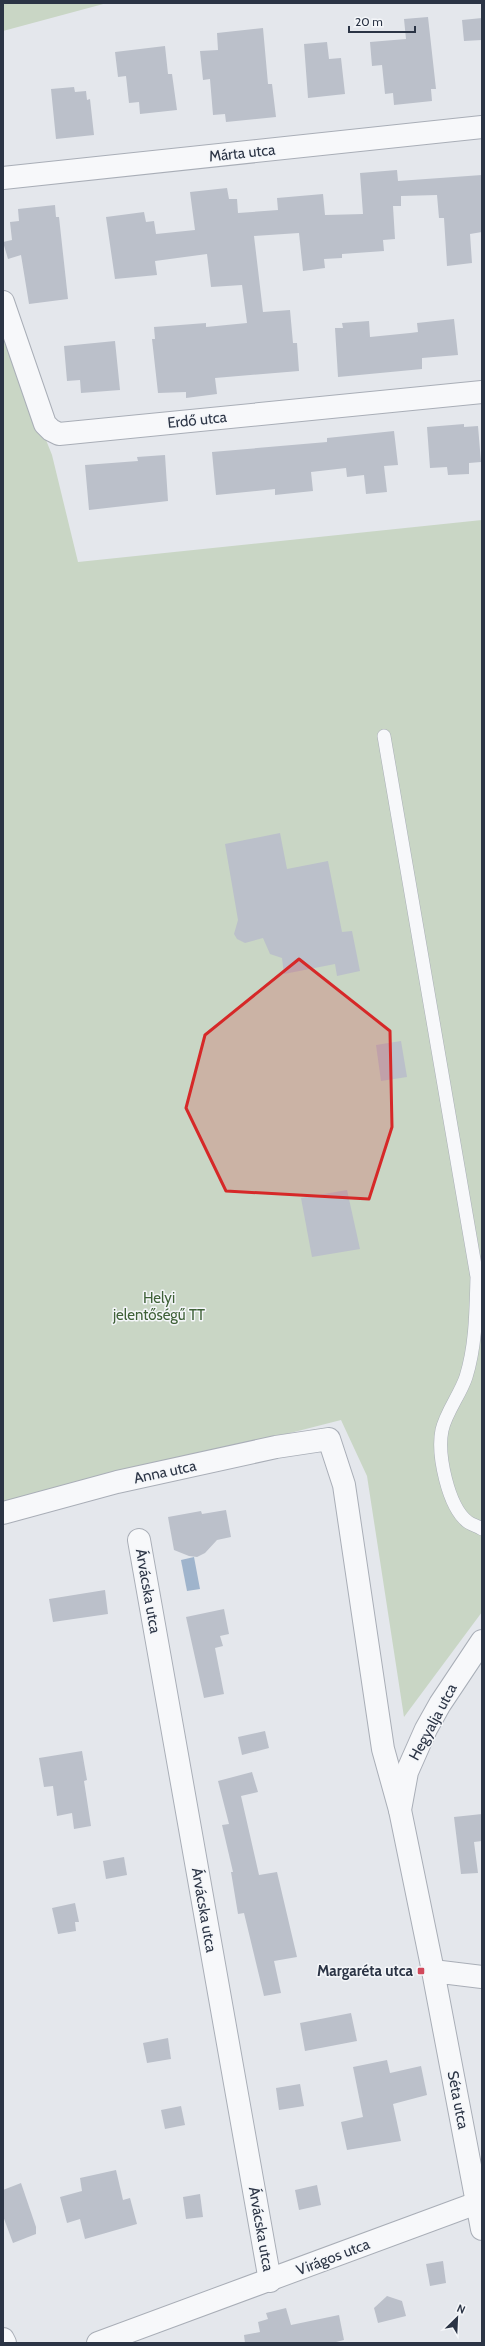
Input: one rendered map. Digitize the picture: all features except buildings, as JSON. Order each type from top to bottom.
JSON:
[{"type":"street","name":"Márta utca","points":[[3,178],[482,127]]},
{"type":"street","name":"Erdő utca","points":[[3,302],[45,424],[51,430],[59,434],[482,392]]},
{"type":"street","name":"Anna utca","points":[[3,1513],[117,1482],[276,1447],[329,1439]]},
{"type":"street","name":"Séta utca","points":[[329,1439],[344,1485],[383,1749],[400,1810],[433,1971],[482,2229]]},
{"type":"street","name":"Árvácska utca","points":[[139,1540],[270,2280]]},
{"type":"street","name":"Hegyalja utca","points":[[400,1810],[407,1772],[426,1729],[440,1704],[482,1641]]},
{"type":"street","points":[[433,1971],[482,1976]]},
{"type":"street","name":"Virágos utca","points":[[98,2343],[477,2203]]},
{"type":"street","points":[[3,2339],[5,2343]]},
{"type":"lane","points":[[384,736],[477,1277],[475,1329],[469,1364],[466,1378],[442,1430],[441,1454],[445,1478],[453,1502],[468,1521],[482,1528]]},
{"type":"highlighted area","points":[[299,959],[390,1031],[392,1127],[369,1199],[226,1191],[186,1108],[205,1035]]},
{"type":"green space","points":[[3,3],[107,3],[3,31]]},
{"type":"green space","name":"Helyi jelentőségű TT","points":[[3,332],[52,455],[78,562],[482,520],[482,1612],[404,1717],[367,1476],[341,1420],[154,1468],[3,1513]]},
{"type":"water","points":[[194,1557],[200,1589],[187,1591],[181,1560]]},
{"type":"place","name":"Margaréta utca","points":[[421,1971]]}]
